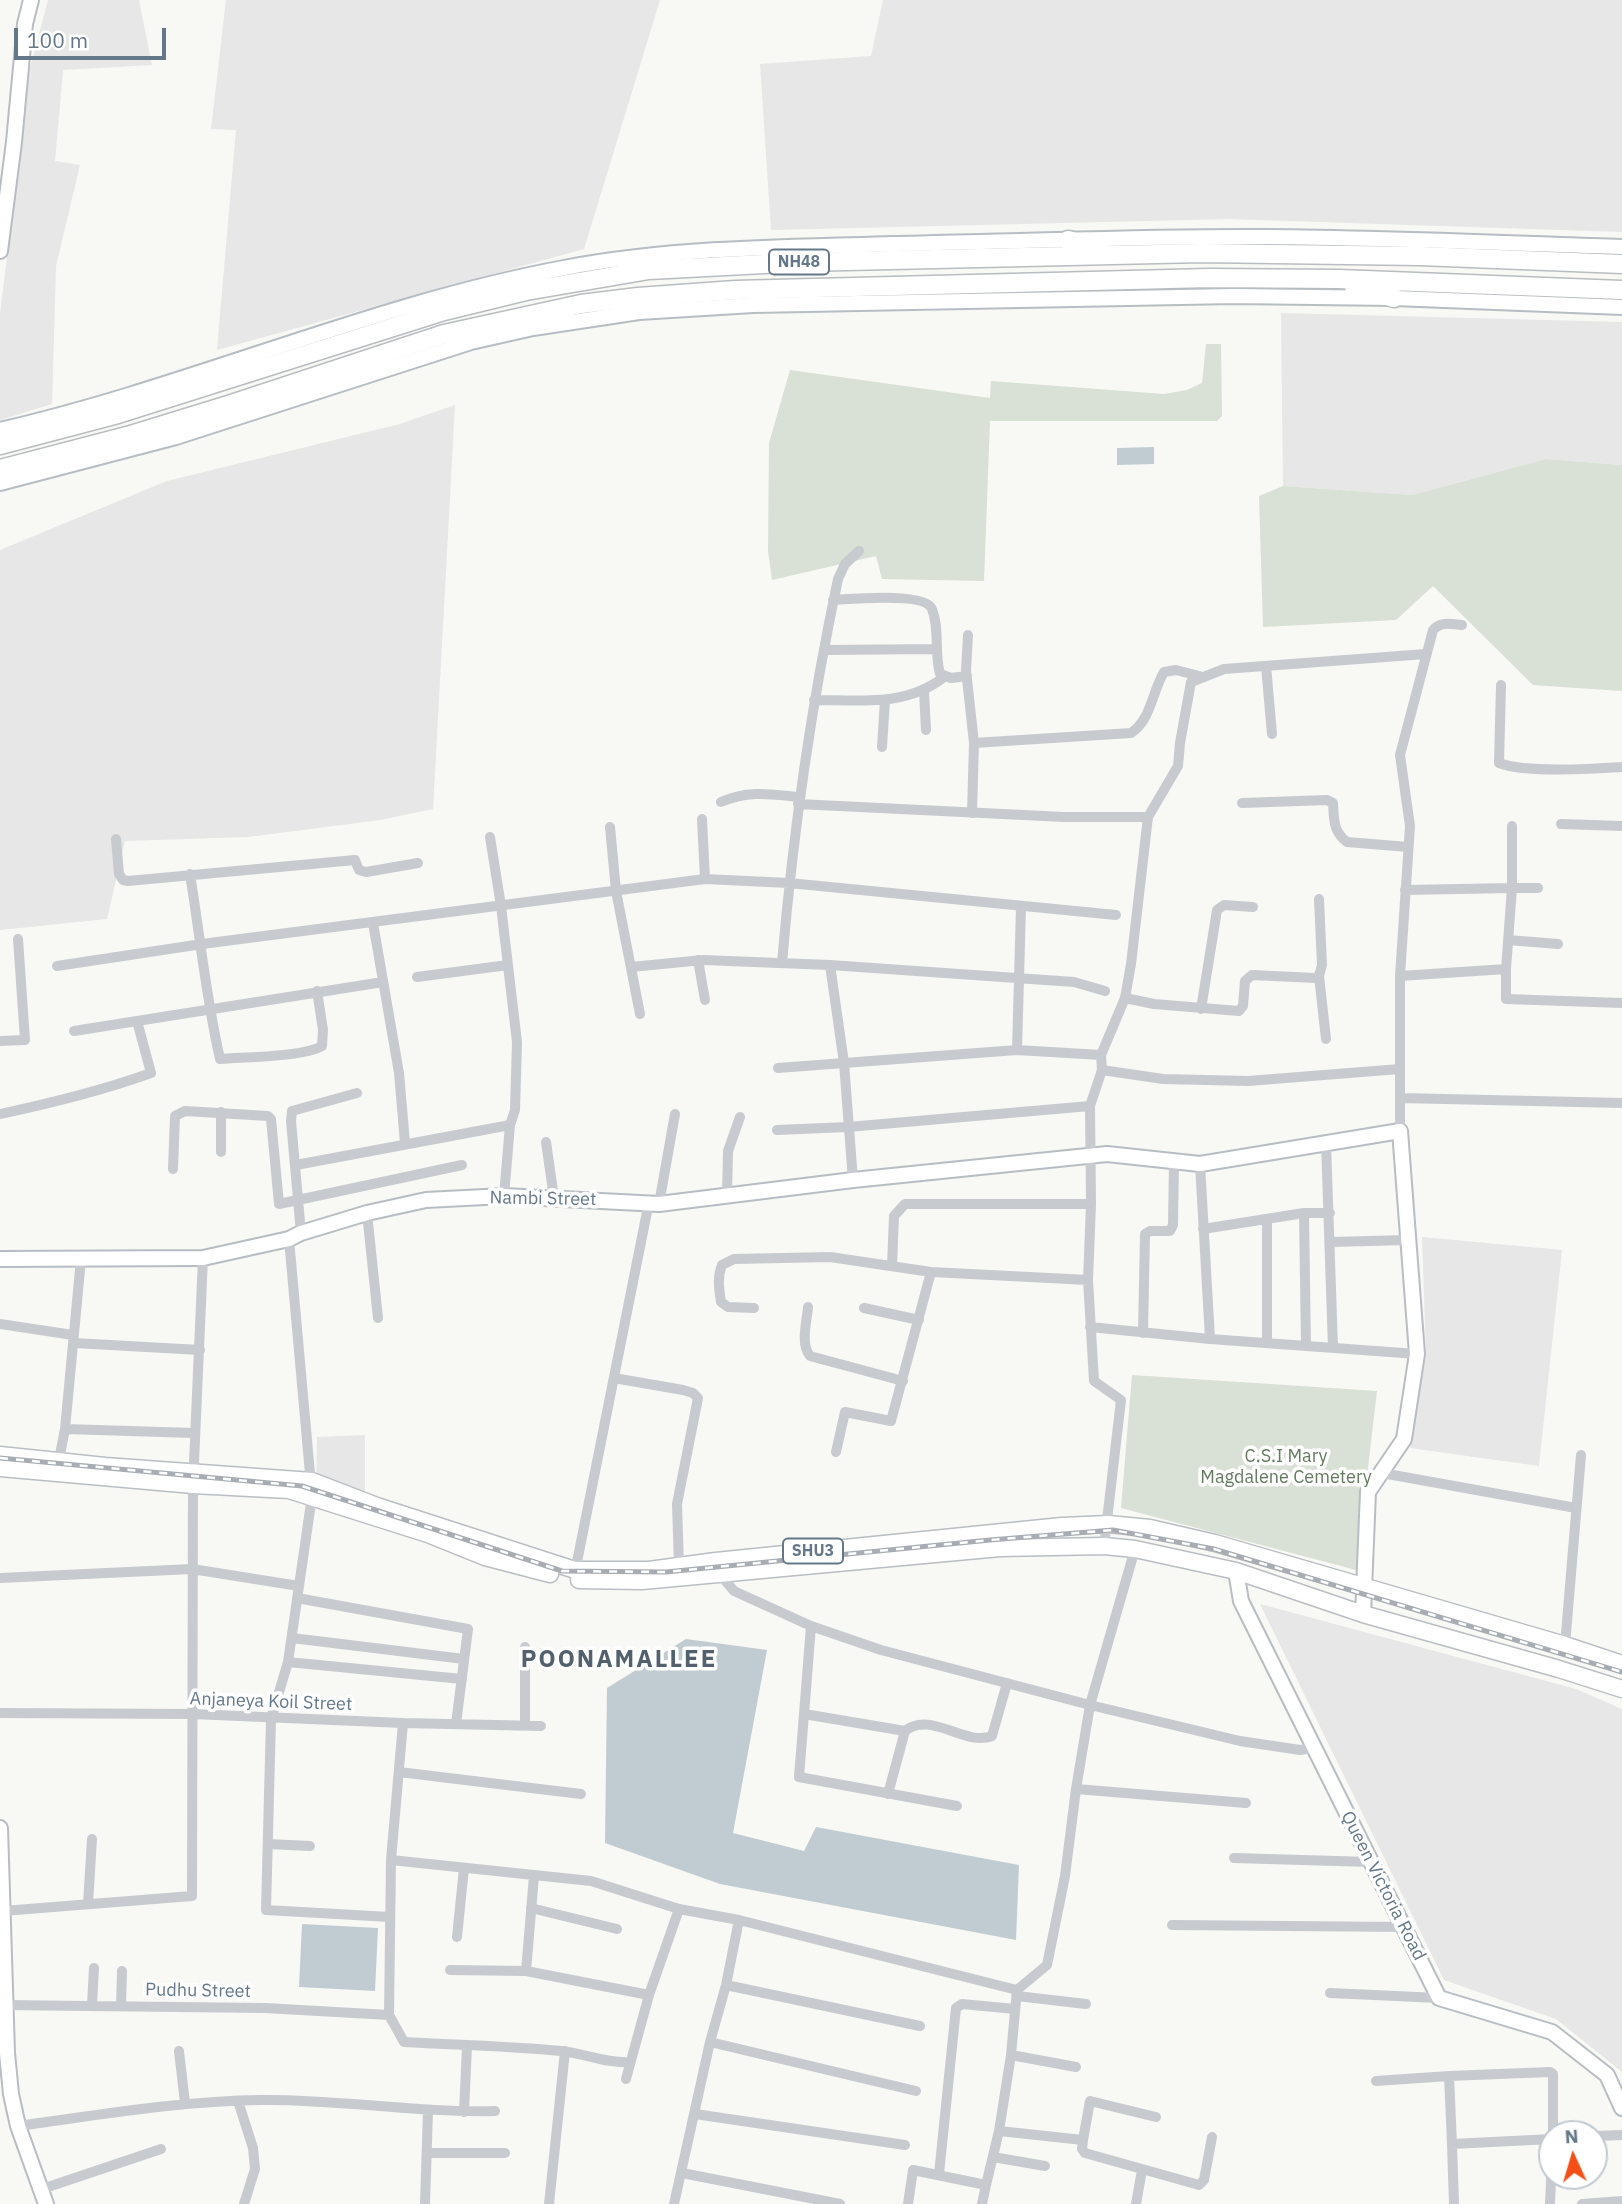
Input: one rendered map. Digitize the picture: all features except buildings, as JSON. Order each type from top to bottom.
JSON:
[{"type":"highway","points":[[1068,240],[1094,247],[1162,253]]},
{"type":"highway","name":"NH48","points":[[0,445],[130,411],[435,313],[526,291],[608,276],[743,264],[1162,253],[1331,254],[1622,264]]},
{"type":"highway","name":"NH48","points":[[0,469],[127,436],[216,409],[444,334],[581,304],[638,297],[736,289],[1196,278],[1308,279],[1622,290]]},
{"type":"highway","points":[[1308,279],[1346,285],[1394,298]]},
{"type":"main road","name":"SHU3","points":[[0,1455],[59,1460],[193,1479]]},
{"type":"main road","name":"SHU3","points":[[0,1468],[312,1488],[440,1527],[574,1575],[642,1581],[717,1567],[1062,1526],[1108,1524],[1150,1528],[1216,1543],[1622,1664]]},
{"type":"main road","name":"SHU3","points":[[574,1575],[679,1566],[717,1567],[1000,1548],[1104,1546],[1135,1549],[1236,1572],[1363,1614],[1622,1689]]},
{"type":"street","points":[[0,251],[14,142],[24,24],[31,0]]},
{"type":"street","points":[[0,430],[174,382],[427,300],[566,268],[642,257],[711,251],[1068,240],[1293,237],[1622,247]]},
{"type":"street","points":[[0,483],[176,437],[448,348],[533,328],[622,314],[753,305],[1210,296],[1394,298],[1622,307]]},
{"type":"street","points":[[782,963],[798,801],[814,700],[838,579],[845,564],[859,551]]},
{"type":"street","points":[[833,600],[910,598],[925,601],[932,608],[940,674],[944,677]]},
{"type":"street","points":[[1363,1614],[1368,1492],[1404,1439],[1417,1354],[1400,1131],[1400,976],[1409,810],[1400,755],[1433,630],[1438,625],[1447,623],[1462,625]]},
{"type":"street","points":[[968,635],[967,676],[974,743],[972,813]]},
{"type":"street","points":[[824,650],[937,649]]},
{"type":"street","points":[[1104,1546],[1121,1400],[1094,1381],[1088,1280],[1091,1204],[1090,1106],[1102,1070],[1101,1055],[1125,998],[1148,817],[1178,766],[1191,682],[1224,669],[1426,654]]},
{"type":"street","points":[[1266,666],[1272,734]]},
{"type":"street","points":[[974,743],[1131,733],[1138,729],[1152,704],[1164,672],[1176,670],[1203,677]]},
{"type":"street","points":[[814,700],[885,700],[907,697],[923,691],[944,677],[967,676]]},
{"type":"street","points":[[1501,685],[1499,763],[1531,768],[1622,767]]},
{"type":"street","points":[[923,691],[926,730]]},
{"type":"street","points":[[882,747],[885,700]]},
{"type":"street","points":[[721,803],[738,795],[755,792],[798,801],[972,813],[1148,817]]},
{"type":"street","points":[[1242,803],[1327,800],[1333,803],[1335,828],[1347,842],[1408,847]]},
{"type":"street","points":[[702,819],[705,879]]},
{"type":"street","points":[[1561,824],[1622,825]]},
{"type":"street","points":[[1512,826],[1507,999],[1622,1003]]},
{"type":"street","points":[[610,827],[616,891],[640,1014]]},
{"type":"street","points":[[490,836],[517,1042],[515,1110],[510,1125],[504,1196]]},
{"type":"street","points":[[116,839],[119,874],[123,880],[355,860],[359,870],[366,872],[418,863]]},
{"type":"street","points":[[190,874],[202,944],[209,1011],[220,1059],[316,1049],[322,1046],[317,991]]},
{"type":"street","points":[[57,966],[202,944],[705,879],[789,883],[1116,915]]},
{"type":"street","points":[[1405,890],[1538,888]]},
{"type":"street","points":[[1319,899],[1322,965],[1319,976],[1326,1039]]},
{"type":"street","points":[[1201,1009],[1217,910],[1224,905],[1253,907]]},
{"type":"street","points":[[1017,1050],[1021,907]]},
{"type":"street","points":[[373,923],[399,1073],[405,1143]]},
{"type":"street","points":[[0,1041],[25,1040],[18,939]]},
{"type":"street","points":[[1508,940],[1558,944]]},
{"type":"street","points":[[631,967],[698,960],[830,965],[1074,982],[1105,991]]},
{"type":"street","points":[[698,960],[705,1000]]},
{"type":"street","points":[[417,977],[508,965]]},
{"type":"street","points":[[830,965],[844,1063],[853,1180]]},
{"type":"street","points":[[1400,976],[1506,969]]},
{"type":"street","points":[[1125,998],[1201,1009],[1242,1009],[1245,981],[1252,975],[1319,976]]},
{"type":"street","points":[[74,1031],[383,982]]},
{"type":"street","points":[[0,1114],[86,1095],[151,1073],[137,1021]]},
{"type":"street","points":[[778,1068],[1017,1050],[1101,1055]]},
{"type":"street","points":[[1102,1070],[1163,1079],[1248,1081],[1400,1069]]},
{"type":"street","points":[[357,1093],[292,1111],[290,1121],[296,1165],[298,1201],[295,1236],[312,1488],[288,1661],[271,1718],[266,1910],[390,1917]]},
{"type":"street","points":[[1400,1098],[1622,1103]]},
{"type":"street","points":[[777,1130],[848,1127],[1090,1106]]},
{"type":"street","points":[[173,1169],[176,1114],[185,1111],[264,1115],[271,1119],[279,1204],[462,1165]]},
{"type":"street","points":[[221,1112],[221,1152]]},
{"type":"street","points":[[574,1575],[614,1378],[676,1114]]},
{"type":"street","points":[[727,1196],[728,1151],[740,1117]]},
{"type":"street","points":[[296,1165],[510,1125]]},
{"type":"street","name":"Nambi Street","points":[[0,1259],[203,1258],[295,1236],[367,1213],[426,1200],[504,1196],[654,1203],[1107,1154],[1200,1164],[1400,1131]]},
{"type":"street","points":[[546,1142],[554,1198]]},
{"type":"street","points":[[1326,1143],[1334,1348]]},
{"type":"street","points":[[1143,1333],[1144,1238],[1146,1232],[1170,1231],[1173,1225],[1174,1162]]},
{"type":"street","points":[[1200,1164],[1210,1339]]},
{"type":"street","points":[[891,1266],[894,1216],[905,1204],[1091,1204]]},
{"type":"street","points":[[367,1213],[378,1318]]},
{"type":"street","points":[[1203,1229],[1304,1213],[1330,1213]]},
{"type":"street","points":[[1304,1213],[1306,1346]]},
{"type":"street","points":[[1267,1220],[1268,1343]]},
{"type":"street","points":[[1331,1241],[1407,1240]]},
{"type":"street","points":[[754,1308],[728,1307],[721,1302],[718,1287],[722,1265],[734,1259],[830,1257],[931,1272],[1088,1280]]},
{"type":"street","points":[[3,1911],[192,1896],[193,1479],[203,1258]]},
{"type":"street","points":[[59,1460],[65,1429],[81,1259]]},
{"type":"street","points":[[836,1452],[845,1412],[891,1421],[931,1272]]},
{"type":"street","points":[[808,1307],[805,1335],[806,1351],[810,1356],[903,1381]]},
{"type":"street","points":[[863,1308],[919,1320]]},
{"type":"street","points":[[0,1324],[74,1339],[200,1350]]},
{"type":"street","points":[[1090,1328],[1417,1354]]},
{"type":"street","points":[[614,1378],[683,1390],[698,1398],[677,1504],[679,1566]]},
{"type":"street","points":[[65,1429],[194,1433]]},
{"type":"street","points":[[1565,1645],[1581,1455]]},
{"type":"street","points":[[1381,1473],[1576,1508]]},
{"type":"street","points":[[982,2204],[999,2131],[1017,1993],[1047,1965],[1065,1876],[1090,1705],[1135,1549]]},
{"type":"street","points":[[717,1567],[734,1591],[811,1626],[881,1650],[1240,1741],[1300,1750],[1314,1748]]},
{"type":"street","points":[[0,1578],[192,1569],[299,1586]]},
{"type":"street","name":"Queen Victoria Road","points":[[1236,1572],[1241,1601],[1439,1998]]},
{"type":"street","points":[[298,1598],[468,1629],[456,1724]]},
{"type":"street","points":[[811,1626],[799,1777],[957,1806]]},
{"type":"street","points":[[292,1638],[464,1659]]},
{"type":"street","points":[[525,1725],[526,1647]]},
{"type":"street","points":[[288,1661],[462,1679]]},
{"type":"street","points":[[888,1794],[905,1731],[911,1727],[930,1725],[979,1738],[992,1736],[1007,1683]]},
{"type":"street","name":"Anjaneya Koil Street","points":[[0,1713],[192,1714],[541,1726]]},
{"type":"street","points":[[804,1714],[905,1731]]},
{"type":"street","points":[[403,1723],[391,1860],[389,2015],[404,2042],[497,2045],[630,2062]]},
{"type":"street","points":[[399,1772],[582,1794]]},
{"type":"street","points":[[1076,1789],[1246,1803]]},
{"type":"street","points":[[0,1828],[4,2053],[18,2126],[46,2204]]},
{"type":"street","points":[[88,1904],[92,1839]]},
{"type":"street","points":[[268,1844],[310,1846]]},
{"type":"street","points":[[1234,1858],[1371,1862]]},
{"type":"street","points":[[391,1860],[591,1881],[679,1909],[739,1920],[1017,1993],[1086,2004]]},
{"type":"street","points":[[457,1937],[464,1868]]},
{"type":"street","points":[[526,1971],[534,1876]]},
{"type":"street","points":[[531,1908],[617,1928]]},
{"type":"street","points":[[626,2079],[649,1995],[679,1909]]},
{"type":"street","points":[[674,2204],[739,1920]]},
{"type":"street","points":[[1172,1925],[1300,1924],[1404,1927]]},
{"type":"street","points":[[92,2006],[93,1968]]},
{"type":"street","points":[[450,1970],[526,1971],[649,1995]]},
{"type":"street","points":[[121,1971],[121,2006]]},
{"type":"street","points":[[726,1985],[920,2026]]},
{"type":"street","points":[[1330,1993],[1439,1998],[1552,2032],[1606,2075],[1622,2108]]},
{"type":"street","points":[[939,2174],[956,2008],[962,2004],[1015,2009]]},
{"type":"street","name":"Pudhu Street","points":[[3,2005],[265,2008],[389,2015]]},
{"type":"street","points":[[710,2042],[916,2091]]},
{"type":"street","points":[[464,2112],[467,2046]]},
{"type":"street","points":[[179,2050],[186,2103]]},
{"type":"street","points":[[549,2204],[565,2052]]},
{"type":"street","points":[[1011,2055],[1076,2067]]},
{"type":"street","points":[[1376,2081],[1550,2072],[1553,2074],[1553,2120]]},
{"type":"street","points":[[1449,2077],[1454,2204]]},
{"type":"street","points":[[18,2126],[186,2103],[238,2101],[355,2103],[428,2111],[495,2111]]},
{"type":"street","points":[[238,2101],[253,2148],[255,2169],[244,2204]]},
{"type":"street","points":[[1156,2117],[1090,2101],[1082,2149],[1085,2153],[1199,2185],[1202,2184],[1212,2137]]},
{"type":"street","points":[[425,2204],[428,2111]]},
{"type":"street","points":[[695,2114],[905,2145]]},
{"type":"street","points":[[999,2131],[1083,2140]]},
{"type":"street","points":[[1452,2144],[1538,2140]]},
{"type":"street","points":[[42,2189],[161,2149]]},
{"type":"street","points":[[427,2153],[505,2153]]},
{"type":"street","points":[[993,2157],[1045,2166]]},
{"type":"street","points":[[908,2204],[913,2170],[986,2185]]},
{"type":"street","points":[[1136,2204],[1143,2170]]},
{"type":"street","points":[[682,2173],[840,2204]]},
{"type":"street","points":[[1582,2204],[1622,2202]]},
{"type":"shaded area","points":[[48,0],[139,0],[152,65],[63,70],[55,161],[80,165],[56,266],[52,404],[0,420],[0,314],[30,68]]},
{"type":"shaded area","points":[[226,0],[660,0],[584,249],[217,350],[236,130],[211,129]]},
{"type":"shaded area","points":[[883,0],[1622,0],[1622,232],[1229,219],[771,230],[760,64],[871,56]]},
{"type":"shaded area","points":[[1281,313],[1622,322],[1622,465],[1546,459],[1412,495],[1283,486]]},
{"type":"shaded area","points":[[455,405],[433,809],[380,820],[248,837],[125,841],[107,919],[0,930],[0,550],[167,481],[400,424]]},
{"type":"shaded area","points":[[1154,447],[1154,464],[1117,465],[1117,448]]},
{"type":"shaded area","points":[[1422,1237],[1562,1250],[1539,1466],[1410,1448],[1426,1354]]},
{"type":"shaded area","points":[[365,1435],[365,1503],[316,1483],[317,1437]]},
{"type":"shaded area","points":[[1260,1604],[1576,1689],[1622,1709],[1622,2072],[1556,2019],[1444,1980]]},
{"type":"shaded area","points":[[686,1639],[767,1650],[733,1833],[804,1851],[816,1827],[1019,1865],[1016,1940],[720,1884],[605,1843],[607,1688]]},
{"type":"shaded area","points":[[302,1924],[378,1928],[375,1991],[299,1987]]},
{"type":"green space","points":[[1206,344],[1221,344],[1222,416],[1217,421],[990,421],[984,581],[882,579],[876,556],[772,580],[768,551],[769,443],[790,370],[990,398],[991,381],[1164,394],[1187,390],[1202,383]]},
{"type":"green space","points":[[1546,459],[1622,465],[1622,691],[1533,685],[1433,586],[1396,620],[1263,627],[1259,496],[1283,486],[1412,495]]},
{"type":"green space","name":"C.S.I Mary Magdalene Cemetery","points":[[1132,1375],[1377,1391],[1356,1570],[1121,1508]]},
{"type":"railway","points":[[0,1458],[302,1486],[562,1571],[666,1572],[1113,1530],[1214,1549],[1622,1672]]},
{"type":"district","name":"POONAMALLEE","points":[[619,1660]]}]
